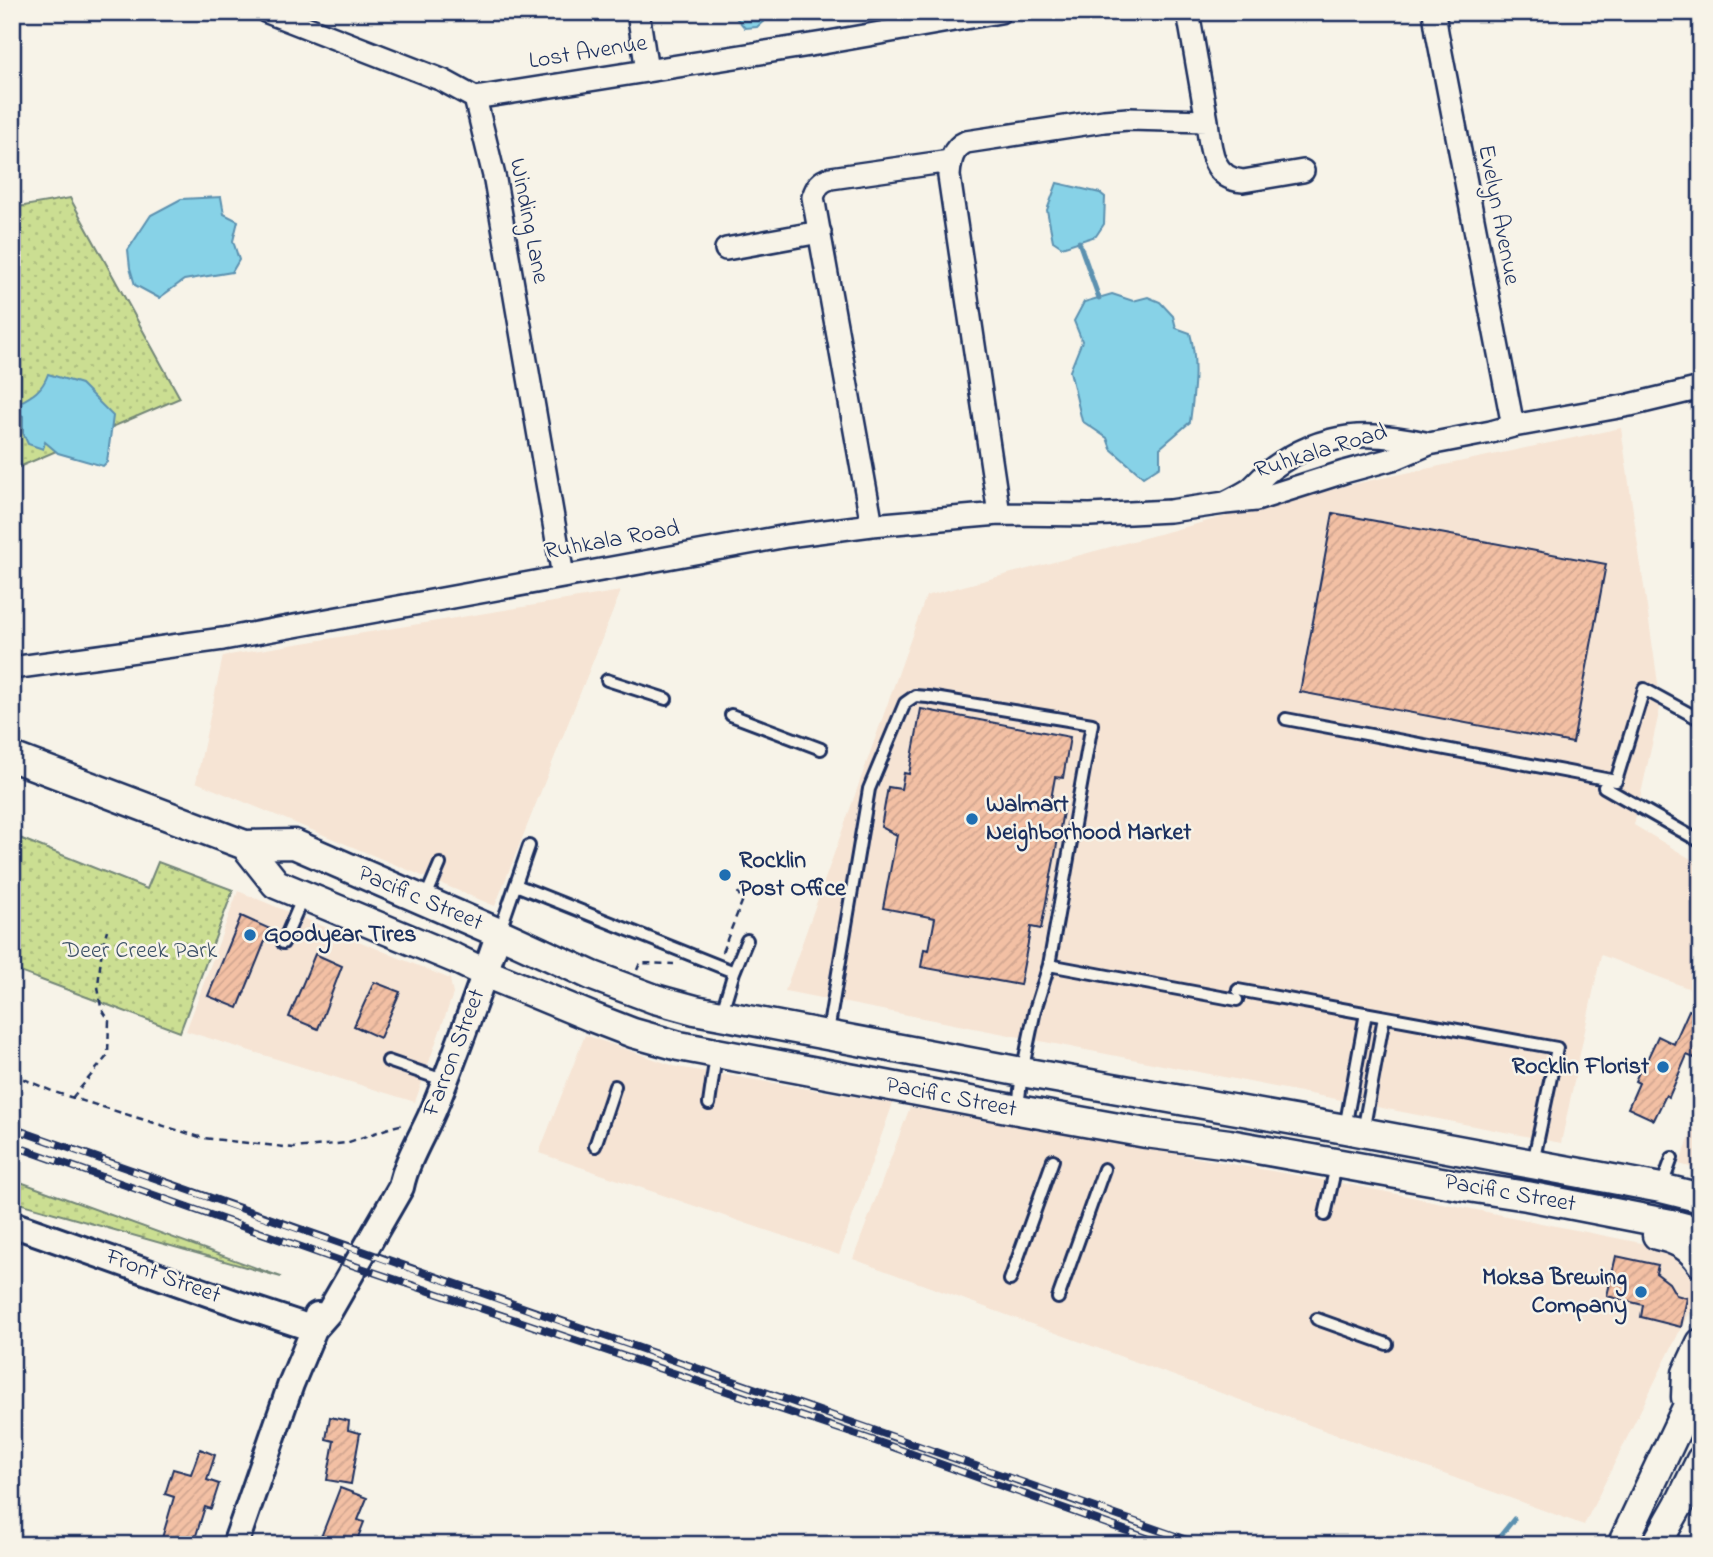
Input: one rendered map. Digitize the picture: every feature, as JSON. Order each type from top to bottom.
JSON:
[{"type":"main road","name":"Pacific Street","points":[[12,757],[245,845],[295,844],[593,975],[682,1006],[1022,1072],[1354,1130],[1661,1188],[1701,1198]]},
{"type":"main road","name":"Pacific Street","points":[[245,845],[276,884],[593,1018],[681,1047],[1146,1133],[1229,1144],[1560,1203],[1701,1232]]},
{"type":"main road","points":[[1229,1144],[1255,1133],[1335,1145],[1354,1130]]},
{"type":"main road","points":[[1560,1203],[1583,1220],[1683,1243],[1701,1262]]},
{"type":"main road","points":[[1686,1407],[1687,1373],[1701,1343]]},
{"type":"main road","points":[[1622,1545],[1701,1378]]},
{"type":"main road","points":[[1656,1545],[1701,1460]]},
{"type":"street","points":[[638,12],[647,71]]},
{"type":"street","name":"Lost Avenue","points":[[475,98],[1000,12]]},
{"type":"street","points":[[1188,12],[1211,155],[1219,168],[1236,181],[1303,171]]},
{"type":"street","name":"Evelyn Avenue","points":[[1434,12],[1513,426]]},
{"type":"street","points":[[281,15],[442,79],[475,98]]},
{"type":"street","name":"Winding Lane","points":[[475,98],[495,180],[563,576]]},
{"type":"street","points":[[999,514],[949,176],[950,161],[959,145],[966,142],[1104,121],[1207,121]]},
{"type":"street","points":[[872,525],[813,197],[822,181],[950,161]]},
{"type":"street","points":[[726,249],[820,232]]},
{"type":"street","name":"Ruhkala Road","points":[[12,668],[223,639],[787,536],[872,525],[999,514],[1090,515],[1170,511],[1265,497],[1396,458],[1429,444],[1630,405],[1701,388]]},
{"type":"street","name":"Ruhkala Road","points":[[1225,503],[1249,490],[1288,458],[1326,440],[1382,435],[1429,444]]},
{"type":"street","name":"Farron Street","points":[[235,1545],[291,1384],[314,1329],[329,1312],[401,1187],[405,1170],[446,1081],[499,933]]},
{"type":"street","name":"Front Street","points":[[12,1224],[314,1329]]},
{"type":"lane","points":[[607,680],[666,699]]},
{"type":"lane","points":[[1286,719],[1616,781],[1644,689],[1701,720]]},
{"type":"lane","points":[[827,1035],[869,789],[905,703],[915,696],[928,697],[1092,724],[1049,965],[1035,1010],[1022,1072],[1018,1110]]},
{"type":"lane","points":[[731,715],[821,749]]},
{"type":"lane","points":[[1604,787],[1701,842]]},
{"type":"lane","points":[[499,933],[529,846]]},
{"type":"lane","points":[[424,901],[440,863]]},
{"type":"lane","points":[[516,885],[734,972]]},
{"type":"lane","points":[[283,943],[304,895]]},
{"type":"lane","points":[[721,1015],[747,940]]},
{"type":"lane","points":[[1049,965],[1366,1013],[1557,1048],[1533,1164]]},
{"type":"lane","points":[[1354,1130],[1366,1013]]},
{"type":"lane","points":[[1354,1130],[1384,1017]]},
{"type":"lane","points":[[709,1104],[716,1054]]},
{"type":"lane","points":[[387,1061],[446,1081]]},
{"type":"lane","points":[[595,1146],[615,1086]]},
{"type":"lane","points":[[1661,1188],[1672,1158]]},
{"type":"lane","points":[[1010,1280],[1052,1160]]},
{"type":"lane","points":[[1325,1215],[1336,1163]]},
{"type":"lane","points":[[1058,1298],[1104,1169]]},
{"type":"lane","points":[[1317,1319],[1387,1344]]},
{"type":"path","points":[[72,1098],[108,1055],[109,1020],[101,1008],[98,986],[102,947],[107,930]]},
{"type":"path","points":[[12,1074],[54,1092],[203,1139],[294,1147],[346,1143],[392,1127],[427,1125]]},
{"type":"shaded area","points":[[1621,428],[1661,704],[1634,825],[1701,865],[1701,993],[1601,955],[1561,1143],[785,991],[926,596],[1320,491]]},
{"type":"shaded area","points":[[621,591],[495,906],[196,782],[223,656]]},
{"type":"shaded area","points":[[238,891],[450,979],[453,994],[415,1102],[186,1031]]},
{"type":"shaded area","points":[[585,1035],[677,1067],[893,1103],[839,1255],[539,1153]]},
{"type":"shaded area","points":[[910,1107],[1357,1186],[1651,1245],[1675,1258],[1694,1281],[1696,1298],[1584,1525],[853,1259]]},
{"type":"shaded area","points":[[1701,1110],[1701,1170],[1679,1164]]},
{"type":"green space","points":[[70,198],[180,398],[12,470],[12,208]]},
{"type":"green space","name":"Deer Creek Park","points":[[12,835],[147,889],[158,862],[233,890],[180,1032],[12,969]]},
{"type":"green space","points":[[12,1179],[281,1277],[12,1201]]},
{"type":"water","points":[[731,12],[774,12],[757,27],[745,28]]},
{"type":"water","points":[[1057,183],[1100,193],[1105,197],[1104,224],[1096,236],[1062,247],[1053,241],[1047,210]]},
{"type":"water","points":[[221,197],[224,214],[238,221],[233,241],[239,260],[232,272],[184,280],[159,298],[135,285],[128,250],[151,215],[181,199]]},
{"type":"water","points":[[1112,294],[1133,301],[1148,297],[1160,302],[1173,316],[1176,328],[1190,333],[1194,355],[1195,377],[1190,422],[1160,448],[1160,466],[1143,477],[1111,449],[1107,438],[1082,421],[1070,371],[1082,341],[1074,321],[1084,302]]},
{"type":"water","points":[[48,374],[81,384],[113,416],[107,462],[103,466],[58,453],[45,442],[43,449],[28,444],[23,433],[23,416],[16,413],[17,404],[36,392]]},
{"type":"building","points":[[1333,513],[1606,564],[1573,743],[1300,692]]},
{"type":"building","name":"Walmart Neighborhood Market","points":[[921,709],[1070,737],[1063,778],[1055,777],[1049,810],[1063,812],[1041,929],[1031,927],[1020,985],[921,967],[924,949],[929,950],[935,918],[883,908],[897,835],[881,827],[888,787],[901,789],[904,773],[909,774]]},
{"type":"building","points":[[241,916],[270,929],[238,1008],[208,996]]},
{"type":"building","points":[[315,954],[342,966],[318,1029],[289,1017]]},
{"type":"building","points":[[374,982],[400,992],[380,1038],[354,1026]]},
{"type":"building","points":[[1689,1010],[1701,1015],[1701,1043],[1694,1058],[1687,1055],[1669,1097],[1666,1095],[1654,1120],[1628,1108],[1639,1083],[1635,1081],[1658,1036],[1674,1044]]},
{"type":"building","name":"Moksa Brewing Company","points":[[1616,1256],[1658,1265],[1656,1273],[1669,1283],[1676,1295],[1687,1298],[1681,1327],[1641,1317],[1643,1305],[1607,1296]]},
{"type":"building","points":[[330,1417],[349,1421],[348,1430],[360,1433],[351,1484],[327,1480],[334,1441],[326,1439]]},
{"type":"building","points":[[200,1449],[215,1455],[207,1480],[219,1484],[211,1509],[205,1507],[193,1545],[160,1545],[174,1497],[165,1494],[173,1469],[191,1474]]},
{"type":"building","points":[[340,1488],[367,1498],[358,1520],[364,1522],[355,1545],[318,1545]]},
{"type":"waterway","points":[[1079,242],[1099,298]]},
{"type":"waterway","points":[[12,403],[16,408]]},
{"type":"waterway","points":[[1493,1545],[1514,1519]]},
{"type":"railway","points":[[12,1128],[1201,1545]]},
{"type":"railway","points":[[12,1145],[355,1266],[890,1446],[1166,1545]]},
{"type":"place","name":"Walmart Neighborhood Market","points":[[972,819]]},
{"type":"place","name":"Rocklin Post Office","points":[[725,875]]},
{"type":"place","name":"Goodyear Tires","points":[[250,935]]},
{"type":"place","name":"Rocklin Florist","points":[[1663,1067]]},
{"type":"place","name":"Moksa Brewing Company","points":[[1641,1292]]}]
